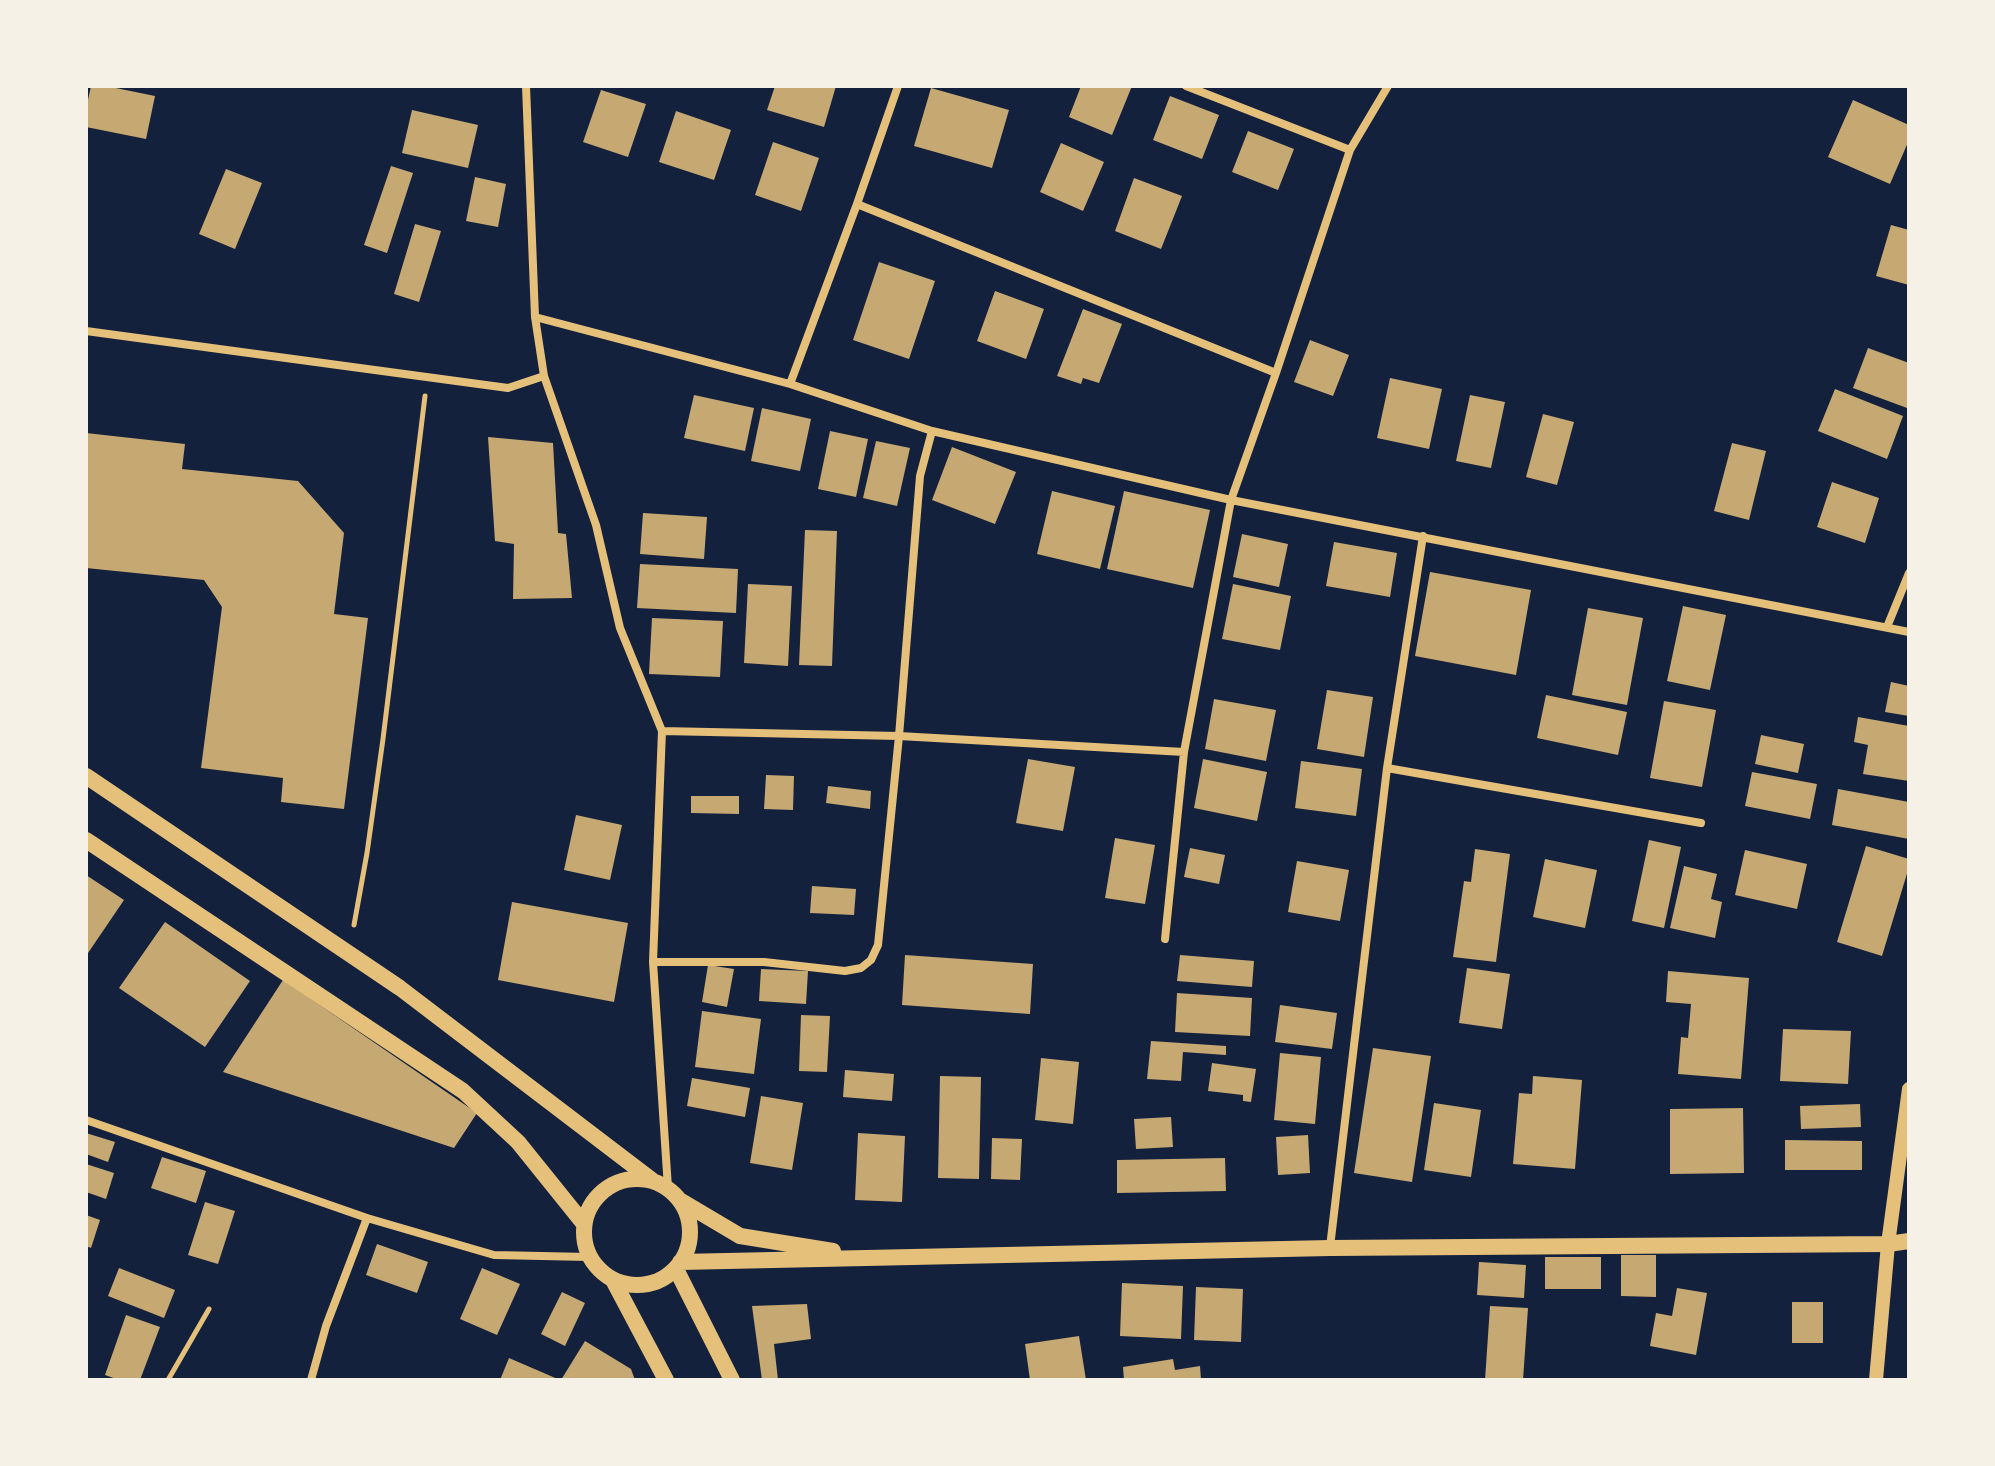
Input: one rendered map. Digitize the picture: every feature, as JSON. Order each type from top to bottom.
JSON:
[{"type":"main road","points":[[86,776],[400,988],[652,1180],[668,1188],[681,1201],[740,1236],[874,1258]]},
{"type":"main road","points":[[86,840],[463,1091],[518,1142],[584,1224]]},
{"type":"main road","points":[[652,1180],[633,1178],[615,1182],[600,1193],[589,1208],[584,1224],[584,1241],[589,1257],[599,1270],[613,1280],[629,1285],[646,1285],[662,1280],[686,1254],[691,1236],[689,1218],[681,1201]]},
{"type":"main road","points":[[678,1266],[874,1258],[1330,1248],[1888,1244],[1909,1241]]},
{"type":"main road","points":[[678,1266],[732,1380]]},
{"type":"main road","points":[[613,1280],[666,1380]]},
{"type":"street","points":[[526,86],[535,317],[544,376],[596,525],[620,628],[662,731],[653,962],[668,1188]]},
{"type":"street","points":[[790,384],[898,86]]},
{"type":"street","points":[[1186,86],[1350,150]]},
{"type":"street","points":[[1165,939],[1184,752],[1231,500],[1350,150],[1388,86]]},
{"type":"street","points":[[857,204],[1276,373]]},
{"type":"street","points":[[535,317],[790,384],[932,431],[1231,500],[1909,632]]},
{"type":"street","points":[[86,331],[508,388],[544,376]]},
{"type":"street","points":[[653,962],[764,962],[845,971],[861,968],[871,960],[878,945],[920,476],[932,431]]},
{"type":"street","points":[[1330,1248],[1387,768],[1423,536]]},
{"type":"street","points":[[1887,627],[1909,573]]},
{"type":"street","points":[[662,731],[899,736],[1184,752]]},
{"type":"street","points":[[1387,768],[1701,823]]},
{"type":"street","points":[[1876,1380],[1888,1244],[1909,1089]]},
{"type":"street","points":[[86,1120],[367,1218],[494,1255],[589,1257]]},
{"type":"street","points":[[311,1380],[326,1326],[367,1218]]},
{"type":"path","points":[[349,954],[383,739],[419,427],[428,377]]},
{"type":"path","points":[[168,1380],[209,1309]]},
{"type":"building","points":[[91,86],[155,96],[146,139],[86,127]]},
{"type":"building","points":[[775,86],[836,86],[824,127],[767,110]]},
{"type":"building","points":[[1081,86],[1132,86],[1112,135],[1069,117]]},
{"type":"building","points":[[931,88],[1009,110],[992,168],[914,146]]},
{"type":"building","points":[[601,90],[646,104],[628,157],[583,142]]},
{"type":"building","points":[[1170,96],[1219,115],[1202,159],[1153,140]]},
{"type":"building","points":[[1853,100],[1909,125],[1909,140],[1890,184],[1828,157]]},
{"type":"building","points":[[412,110],[478,125],[468,168],[402,153]]},
{"type":"building","points":[[676,111],[731,130],[714,180],[659,162]]},
{"type":"building","points":[[1248,131],[1294,149],[1278,190],[1232,172]]},
{"type":"building","points":[[773,142],[819,158],[801,211],[755,195]]},
{"type":"building","points":[[1061,143],[1104,162],[1083,211],[1040,192]]},
{"type":"building","points":[[391,166],[413,173],[387,253],[364,245]]},
{"type":"building","points":[[226,169],[262,183],[235,249],[199,234]]},
{"type":"building","points":[[475,177],[506,184],[498,227],[466,221]]},
{"type":"building","points":[[1134,178],[1182,196],[1161,249],[1115,231]]},
{"type":"building","points":[[415,224],[441,231],[419,302],[394,294]]},
{"type":"building","points":[[1891,225],[1909,230],[1909,285],[1876,276]]},
{"type":"building","points":[[879,262],[935,281],[909,359],[853,340]]},
{"type":"building","points":[[995,291],[1044,309],[1026,359],[977,341]]},
{"type":"building","points":[[1083,309],[1122,324],[1099,383],[1083,378],[1081,384],[1057,376]]},
{"type":"building","points":[[1310,340],[1349,355],[1333,396],[1294,382]]},
{"type":"building","points":[[1868,348],[1909,363],[1907,408],[1853,388]]},
{"type":"building","points":[[1390,378],[1442,389],[1429,449],[1377,438]]},
{"type":"building","points":[[1835,389],[1903,416],[1887,459],[1818,431]]},
{"type":"building","points":[[694,395],[754,408],[745,451],[684,438]]},
{"type":"building","points":[[1470,395],[1505,402],[1491,468],[1456,461]]},
{"type":"building","points":[[762,408],[811,419],[800,471],[751,461]]},
{"type":"building","points":[[1543,414],[1574,422],[1557,485],[1526,477]]},
{"type":"building","points":[[830,431],[868,439],[856,497],[818,489]]},
{"type":"building","points":[[86,433],[185,444],[182,469],[298,481],[344,533],[334,614],[368,618],[344,809],[281,802],[283,778],[201,768],[222,607],[204,580],[86,568]]},
{"type":"building","points":[[488,437],[553,443],[558,533],[566,534],[572,598],[513,599],[514,544],[495,541]]},
{"type":"building","points":[[876,441],[910,448],[897,506],[863,498]]},
{"type":"building","points":[[1732,443],[1766,451],[1749,520],[1714,511]]},
{"type":"building","points":[[952,447],[1016,472],[995,524],[932,500]]},
{"type":"building","points":[[1832,482],[1879,498],[1865,543],[1817,527]]},
{"type":"building","points":[[1052,491],[1115,506],[1100,569],[1037,554]]},
{"type":"building","points":[[1124,491],[1210,510],[1193,588],[1107,569]]},
{"type":"building","points":[[643,513],[707,517],[704,559],[640,554]]},
{"type":"building","points":[[805,530],[837,531],[832,666],[799,665]]},
{"type":"building","points":[[1242,534],[1288,544],[1279,587],[1233,577]]},
{"type":"building","points":[[1334,542],[1397,553],[1390,597],[1326,586]]},
{"type":"building","points":[[640,564],[738,569],[736,613],[637,608]]},
{"type":"building","points":[[1430,572],[1531,590],[1516,675],[1415,656]]},
{"type":"building","points":[[748,584],[792,586],[788,666],[744,663]]},
{"type":"building","points":[[1233,584],[1291,596],[1280,650],[1222,639]]},
{"type":"building","points":[[1683,606],[1726,615],[1710,690],[1667,681]]},
{"type":"building","points":[[1588,608],[1643,618],[1627,705],[1572,695]]},
{"type":"building","points":[[652,618],[723,621],[720,677],[649,674]]},
{"type":"building","points":[[1891,682],[1909,686],[1909,716],[1885,712]]},
{"type":"building","points":[[1327,690],[1373,697],[1364,757],[1317,749]]},
{"type":"building","points":[[1546,695],[1627,712],[1618,755],[1537,738]]},
{"type":"building","points":[[1214,699],[1276,710],[1266,761],[1205,749]]},
{"type":"building","points":[[1664,701],[1716,710],[1702,787],[1650,778]]},
{"type":"building","points":[[1858,717],[1909,726],[1909,781],[1863,774],[1868,745],[1854,742]]},
{"type":"building","points":[[1761,735],[1804,744],[1798,773],[1755,764]]},
{"type":"building","points":[[1028,759],[1075,767],[1063,831],[1016,823]]},
{"type":"building","points":[[1203,759],[1267,772],[1257,821],[1194,808]]},
{"type":"building","points":[[1301,761],[1362,769],[1356,816],[1295,808]]},
{"type":"building","points":[[1752,772],[1817,784],[1810,819],[1745,806]]},
{"type":"building","points":[[766,775],[794,776],[793,810],[764,809]]},
{"type":"building","points":[[828,786],[871,791],[870,809],[826,803]]},
{"type":"building","points":[[1838,789],[1909,802],[1909,839],[1832,825]]},
{"type":"building","points":[[691,796],[739,796],[739,814],[691,813]]},
{"type":"building","points":[[576,815],[622,825],[610,880],[564,870]]},
{"type":"building","points":[[1115,838],[1155,845],[1145,904],[1105,898]]},
{"type":"building","points":[[1649,840],[1681,847],[1664,928],[1632,921]]},
{"type":"building","points":[[1866,846],[1909,859],[1882,956],[1837,942]]},
{"type":"building","points":[[1190,848],[1225,855],[1219,884],[1184,877]]},
{"type":"building","points":[[1475,849],[1510,854],[1496,962],[1453,957],[1464,881],[1471,882]]},
{"type":"building","points":[[1745,850],[1807,864],[1797,909],[1735,895]]},
{"type":"building","points":[[1545,859],[1597,870],[1585,928],[1533,917]]},
{"type":"building","points":[[1297,861],[1349,870],[1340,921],[1288,912]]},
{"type":"building","points":[[1684,866],[1717,874],[1711,899],[1722,902],[1715,938],[1670,928]]},
{"type":"building","points":[[86,875],[124,900],[86,956]]},
{"type":"building","points":[[812,886],[856,889],[854,915],[810,913]]},
{"type":"building","points":[[512,902],[628,923],[614,1002],[498,980]]},
{"type":"building","points":[[165,922],[250,981],[205,1047],[119,988]]},
{"type":"building","points":[[905,955],[1033,964],[1030,1014],[902,1005]]},
{"type":"building","points":[[1180,955],[1254,961],[1252,987],[1177,981]]},
{"type":"building","points":[[708,965],[734,969],[727,1007],[702,1002]]},
{"type":"building","points":[[1467,968],[1510,974],[1502,1029],[1459,1023]]},
{"type":"building","points":[[761,969],[808,971],[806,1004],[759,1001]]},
{"type":"building","points":[[1668,971],[1749,978],[1741,1079],[1678,1074],[1681,1037],[1688,1038],[1691,1004],[1666,1002]]},
{"type":"building","points":[[283,980],[477,1113],[454,1148],[223,1072]]},
{"type":"building","points":[[1177,993],[1252,998],[1250,1036],[1175,1032]]},
{"type":"building","points":[[1280,1005],[1337,1013],[1332,1049],[1275,1042]]},
{"type":"building","points":[[702,1011],[761,1019],[754,1074],[695,1067]]},
{"type":"building","points":[[801,1015],[830,1016],[827,1072],[799,1071]]},
{"type":"building","points":[[1783,1029],[1851,1031],[1848,1084],[1780,1081]]},
{"type":"building","points":[[1151,1041],[1226,1046],[1226,1055],[1183,1052],[1181,1081],[1147,1079]]},
{"type":"building","points":[[1373,1048],[1431,1056],[1412,1182],[1354,1173]]},
{"type":"building","points":[[1280,1053],[1321,1057],[1315,1124],[1274,1120]]},
{"type":"building","points":[[1041,1058],[1079,1062],[1073,1124],[1035,1120]]},
{"type":"building","points":[[1212,1063],[1256,1069],[1251,1102],[1243,1101],[1243,1095],[1208,1091]]},
{"type":"building","points":[[845,1070],[894,1074],[892,1101],[843,1097]]},
{"type":"building","points":[[940,1076],[981,1077],[979,1179],[938,1178]]},
{"type":"building","points":[[1533,1076],[1582,1080],[1575,1169],[1513,1164],[1519,1093],[1532,1094]]},
{"type":"building","points":[[692,1078],[750,1088],[745,1117],[687,1106]]},
{"type":"building","points":[[761,1096],[803,1103],[792,1170],[750,1163]]},
{"type":"building","points":[[1434,1103],[1481,1110],[1471,1177],[1424,1170]]},
{"type":"building","points":[[1860,1104],[1861,1127],[1801,1129],[1800,1106]]},
{"type":"building","points":[[1743,1108],[1744,1173],[1670,1174],[1670,1109]]},
{"type":"building","points":[[1171,1117],[1173,1147],[1136,1149],[1134,1119]]},
{"type":"building","points":[[86,1133],[115,1142],[108,1162],[86,1154]]},
{"type":"building","points":[[858,1133],[905,1136],[902,1202],[855,1200]]},
{"type":"building","points":[[1308,1135],[1310,1173],[1278,1175],[1276,1137]]},
{"type":"building","points":[[992,1138],[1022,1139],[1020,1180],[991,1179]]},
{"type":"building","points":[[1785,1140],[1862,1141],[1862,1170],[1785,1170]]},
{"type":"building","points":[[162,1157],[206,1171],[196,1203],[151,1188]]},
{"type":"building","points":[[1225,1158],[1226,1191],[1117,1193],[1117,1160]]},
{"type":"building","points":[[86,1164],[114,1173],[106,1199],[86,1192]]},
{"type":"building","points":[[205,1202],[235,1211],[218,1264],[188,1255]]},
{"type":"building","points":[[86,1215],[100,1220],[91,1248],[86,1246]]},
{"type":"building","points":[[377,1244],[428,1262],[417,1293],[366,1275]]},
{"type":"building","points":[[1621,1255],[1656,1255],[1656,1297],[1621,1296]]},
{"type":"building","points":[[1545,1257],[1601,1257],[1601,1289],[1545,1289]]},
{"type":"building","points":[[1479,1262],[1526,1265],[1524,1298],[1477,1295]]},
{"type":"building","points":[[119,1268],[175,1290],[164,1318],[108,1296]]},
{"type":"building","points":[[482,1268],[520,1284],[497,1335],[460,1319]]},
{"type":"building","points":[[1122,1283],[1183,1286],[1181,1339],[1120,1336]]},
{"type":"building","points":[[1196,1287],[1243,1289],[1241,1342],[1194,1340]]},
{"type":"building","points":[[1677,1288],[1707,1293],[1696,1355],[1650,1346],[1656,1313],[1672,1316]]},
{"type":"building","points":[[562,1292],[585,1303],[565,1346],[541,1334]]},
{"type":"building","points":[[1792,1302],[1823,1302],[1823,1343],[1792,1343]]},
{"type":"building","points":[[807,1304],[811,1339],[774,1344],[778,1380],[762,1380],[752,1306]]},
{"type":"building","points":[[1490,1306],[1528,1308],[1523,1380],[1485,1380]]},
{"type":"building","points":[[126,1315],[160,1327],[140,1380],[119,1380],[105,1375]]},
{"type":"building","points":[[1079,1336],[1086,1380],[1030,1380],[1025,1344]]},
{"type":"building","points":[[585,1341],[631,1369],[635,1380],[561,1380]]},
{"type":"building","points":[[509,1358],[560,1380],[500,1380]]},
{"type":"building","points":[[1173,1359],[1175,1370],[1200,1366],[1201,1380],[1124,1380],[1123,1367]]}]
